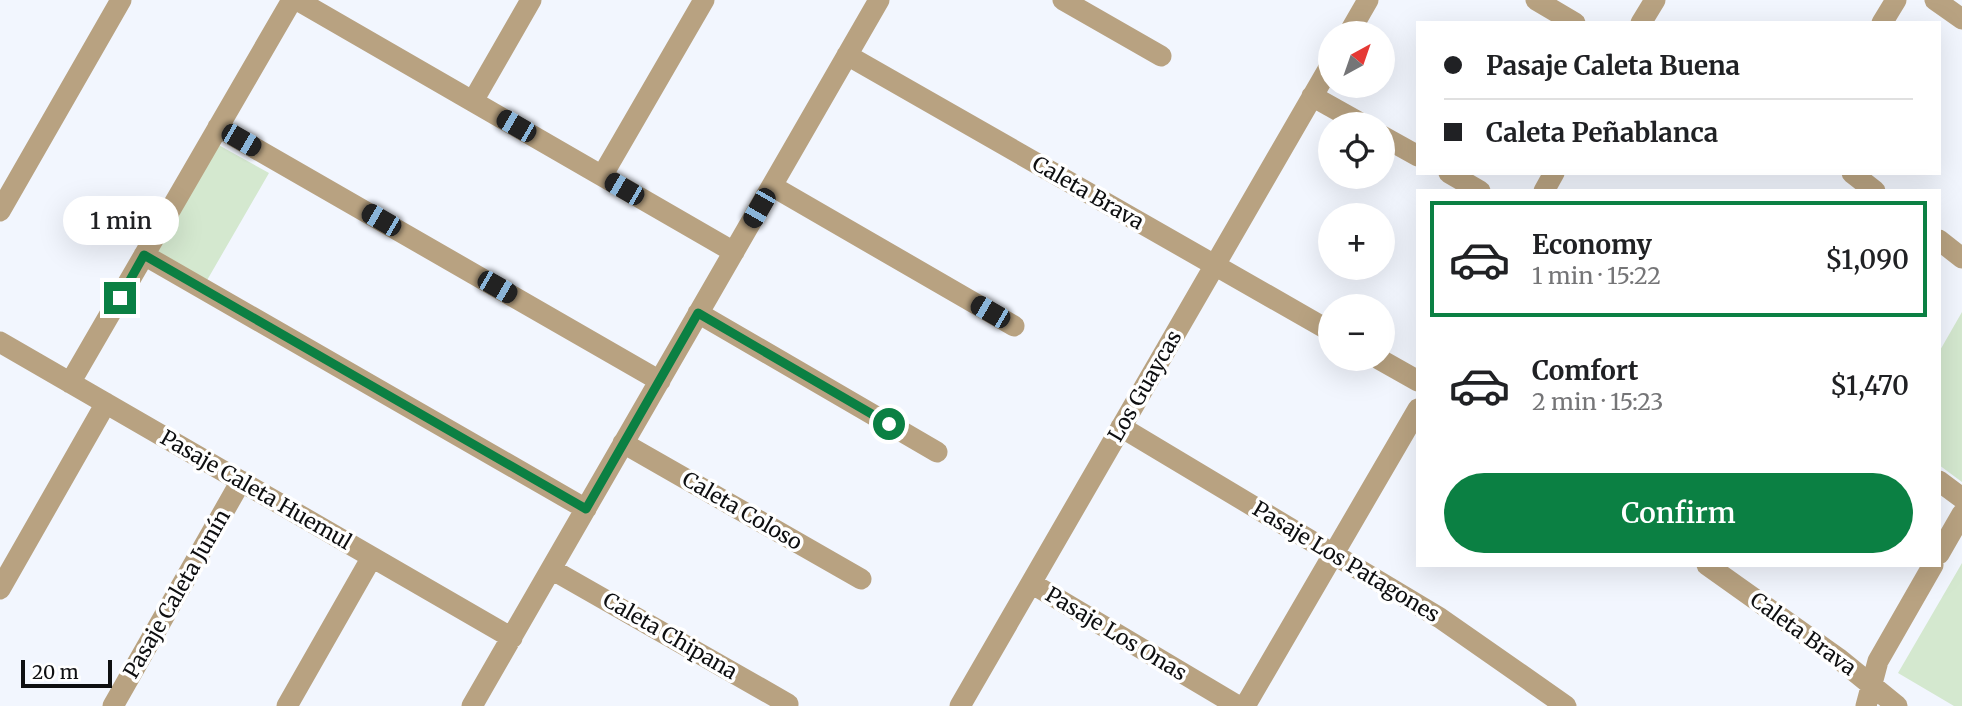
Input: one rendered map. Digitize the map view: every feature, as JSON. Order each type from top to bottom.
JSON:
[{"type":"street","points":[[0,211],[121,0]]},
{"type":"street","points":[[70,383],[292,0]]},
{"type":"street","points":[[297,0],[734,252]]},
{"type":"street","points":[[473,102],[531,0]]},
{"type":"street","points":[[603,176],[704,0]]},
{"type":"street","points":[[481,703],[512,638],[551,569],[879,0]]},
{"type":"street","points":[[1063,0],[1161,56]]},
{"type":"street","points":[[1356,21],[1368,0]]},
{"type":"street","points":[[1536,0],[1572,21]]},
{"type":"street","points":[[1642,21],[1655,0]]},
{"type":"street","points":[[1883,21],[1896,0]]},
{"type":"street","points":[[1935,0],[1962,19]]},
{"type":"street","name":"Caleta Brava","points":[[847,55],[1318,324]]},
{"type":"street","name":"Los Guaycas","points":[[960,706],[1318,86]]},
{"type":"street","points":[[1312,96],[1341,112]]},
{"type":"street","points":[[218,127],[660,381]]},
{"type":"street","points":[[1395,143],[1416,155]]},
{"type":"street","points":[[1451,175],[1476,189]]},
{"type":"street","points":[[1855,175],[1872,189]]},
{"type":"street","points":[[772,186],[1014,326]]},
{"type":"street","points":[[1941,242],[1962,258]]},
{"type":"street","points":[[144,255],[586,509]]},
{"type":"street","points":[[698,313],[937,452]]},
{"type":"street","name":"Pasaje Caleta Huemul","points":[[0,342],[512,638]]},
{"type":"street","points":[[1395,368],[1416,380]]},
{"type":"street","points":[[0,589],[106,403]]},
{"type":"street","points":[[1245,706],[1416,412]]},
{"type":"street","name":"Pasaje Los Patagones","points":[[1121,427],[1440,618],[1566,706]]},
{"type":"street","name":"Caleta Coloso","points":[[624,443],[861,579]]},
{"type":"street","name":"Pasaje Caleta Junín","points":[[113,706],[241,481]]},
{"type":"street","points":[[1941,482],[1962,498]]},
{"type":"street","points":[[1941,551],[1962,514]]},
{"type":"street","points":[[287,706],[372,557]]},
{"type":"street","name":"Caleta Brava","points":[[1710,567],[1872,684],[1897,706]]},
{"type":"street","points":[[1866,706],[1878,661],[1932,567]]},
{"type":"street","name":"Caleta Chipana","points":[[551,569],[788,704]]},
{"type":"street","name":"Pasaje Los Onas","points":[[1031,583],[1238,706]]},
{"type":"green space","points":[[215,143],[269,173],[206,282],[153,252]]},
{"type":"green space","points":[[1962,312],[1962,482],[1941,466],[1941,349]]},
{"type":"green space","points":[[1962,563],[1962,706],[1954,706],[1898,673]]},
{"type":"route","points":[[120,298],[144,255],[586,509],[698,313],[889,424]]}]
